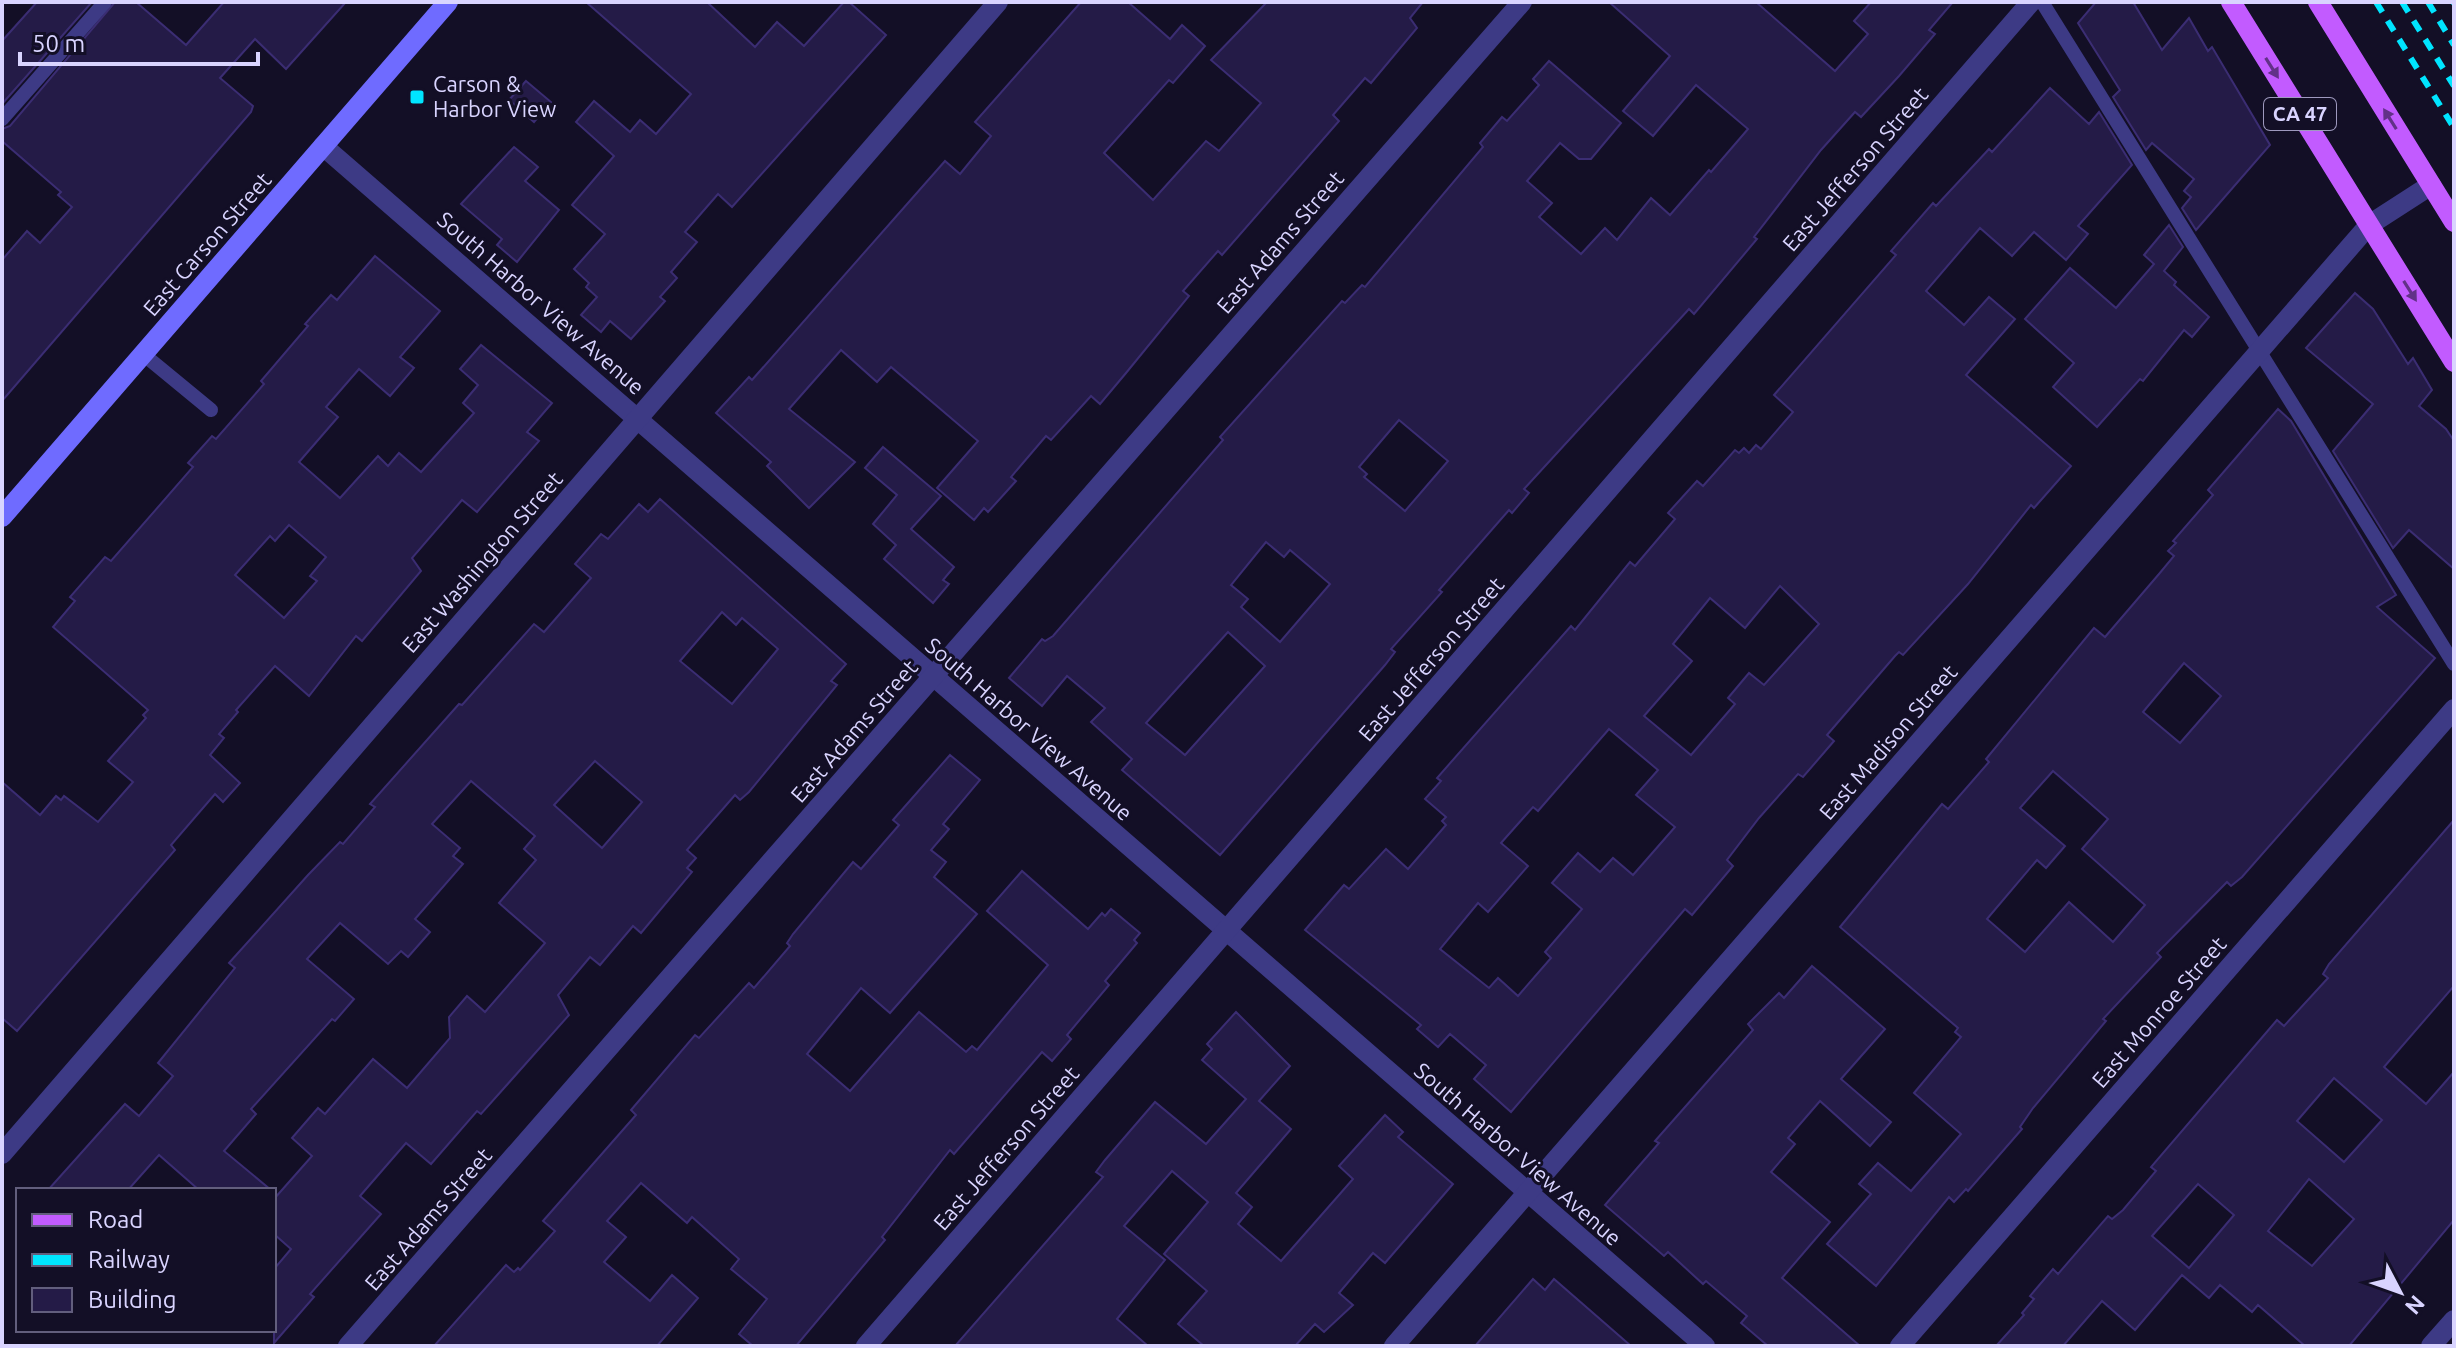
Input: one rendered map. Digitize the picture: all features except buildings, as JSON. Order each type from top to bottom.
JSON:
[{"type":"main road","name":"East Carson Street","points":[[2,517],[448,2]]},
{"type":"main road","name":"CA 47","points":[[2231,2],[2454,362]]},
{"type":"main road","points":[[2318,2],[2454,222]]},
{"type":"street","name":"East Washington Street","points":[[2,1154],[998,2]]},
{"type":"street","name":"East Adams Street","points":[[348,1346],[1522,2]]},
{"type":"street","name":"East Jefferson Street","points":[[866,1346],[2031,2]]},
{"type":"street","name":"South Harbor View Avenue","points":[[323,146],[1705,1346]]},
{"type":"street","name":"East Madison Street","points":[[1394,1346],[2369,225],[2431,185]]},
{"type":"street","name":"East Monroe Street","points":[[1900,1346],[2454,709]]},
{"type":"street","points":[[2431,1346],[2454,1320]]},
{"type":"lane","points":[[2,119],[105,2]]},
{"type":"lane","points":[[2042,2],[2261,349],[2454,664]]},
{"type":"lane","points":[[143,354],[211,410]]},
{"type":"railway","points":[[2376,2],[2454,128]]},
{"type":"railway","points":[[2402,2],[2454,86]]},
{"type":"railway","points":[[2428,2],[2454,45]]},
{"type":"place","name":"Carson & Harbor View","points":[[417,97]]}]
